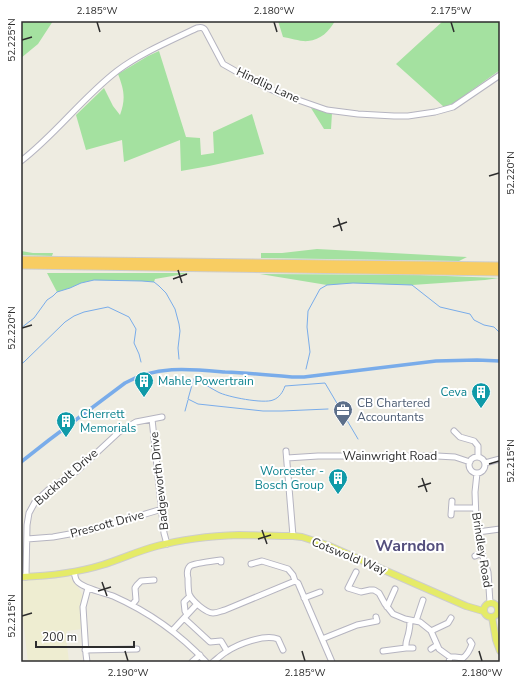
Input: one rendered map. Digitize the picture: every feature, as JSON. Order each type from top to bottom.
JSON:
[{"type":"highway","points":[[21,260],[500,266]]},
{"type":"highway","points":[[23,265],[500,272]]},
{"type":"main road","name":"Cotswold Way","points":[[24,577],[74,572],[103,565],[156,546],[185,540],[218,536],[293,536],[302,537],[327,545],[466,606],[483,611]]},
{"type":"main road","points":[[490,603],[499,609],[497,614],[492,617],[487,617],[483,611],[486,604],[490,603]]},
{"type":"main road","points":[[492,617],[496,640],[500,651]]},
{"type":"street","name":"Hindlip Lane","points":[[21,161],[115,72],[131,61],[201,27],[204,28],[223,64],[252,81],[281,94],[326,110],[394,116],[408,116],[435,112],[453,107],[500,75]]},
{"type":"street","name":"Buckholt Drive","points":[[24,577],[28,539],[27,524],[29,513],[35,502],[48,490],[76,471],[119,432],[136,422],[162,417]]},
{"type":"street","name":"Badgeworth Drive","points":[[152,419],[164,533],[167,544]]},
{"type":"street","points":[[454,431],[460,437],[474,441],[478,446],[478,456]]},
{"type":"street","points":[[286,451],[293,536]]},
{"type":"street","name":"Wainwright Road","points":[[287,458],[318,456],[437,456],[456,457],[470,462]]},
{"type":"street","points":[[478,456],[483,458],[486,463],[484,470],[477,473],[472,471],[469,467],[473,458],[478,456]]},
{"type":"street","points":[[486,463],[500,459]]},
{"type":"street","name":"Brindley Road","points":[[477,473],[475,508],[482,553],[488,572],[490,603]]},
{"type":"street","points":[[452,501],[452,515]]},
{"type":"street","points":[[452,508],[475,508]]},
{"type":"street","name":"Prescott Drive","points":[[28,539],[53,537],[92,530],[162,509]]},
{"type":"street","points":[[478,532],[500,529]]},
{"type":"street","points":[[475,556],[482,553]]},
{"type":"street","points":[[221,562],[221,560],[195,564],[190,566],[188,570],[190,596],[197,604],[208,612],[218,613],[295,581]]},
{"type":"street","points":[[251,564],[262,561],[288,569],[293,575],[295,581],[298,583],[332,662]]},
{"type":"street","points":[[74,572],[77,581],[88,588],[111,595],[153,617],[172,630],[206,662]]},
{"type":"street","points":[[356,572],[348,588],[361,592],[374,590],[394,614],[405,619],[420,622],[431,631],[439,650],[449,660],[455,656],[461,660],[468,653],[473,643]]},
{"type":"street","points":[[132,605],[136,600],[135,588],[137,584],[141,581],[152,579]]},
{"type":"street","points":[[87,662],[83,607],[88,588]]},
{"type":"street","points":[[387,606],[395,589]]},
{"type":"street","points":[[304,598],[313,592],[320,592]]},
{"type":"street","points":[[190,596],[184,602],[186,616],[210,642],[221,641],[227,651]]},
{"type":"street","points":[[416,621],[423,600]]},
{"type":"street","points":[[172,630],[197,604]]},
{"type":"street","points":[[322,639],[357,625],[377,621],[376,616]]},
{"type":"street","points":[[431,631],[448,623],[451,618]]},
{"type":"street","points":[[406,648],[405,642],[409,630],[410,620]]},
{"type":"street","points":[[213,662],[227,651],[244,643],[272,637],[278,639],[283,650]]},
{"type":"street","points":[[431,649],[437,645]]},
{"type":"street","points":[[383,651],[413,648]]},
{"type":"street","points":[[85,650],[137,649]]},
{"type":"street","points":[[192,662],[200,655]]},
{"type":"shaded area","points":[[68,576],[78,587],[83,596],[81,606],[82,629],[67,631],[69,662],[28,662],[21,603],[21,578]]},
{"type":"green space","points":[[21,21],[53,21],[38,44],[21,58]]},
{"type":"green space","points":[[278,21],[335,21],[321,37],[305,41],[283,37]]},
{"type":"green space","points":[[443,21],[500,21],[500,70],[454,103],[444,107],[396,64]]},
{"type":"green space","points":[[159,51],[186,137],[200,138],[201,155],[214,153],[213,132],[252,114],[264,154],[181,171],[180,140],[124,162],[122,140],[86,150],[76,115],[104,88],[113,106],[120,115],[124,94],[118,74]]},
{"type":"green space","points":[[311,108],[332,113],[331,129],[324,129]]},
{"type":"green space","points":[[317,249],[467,257],[459,261],[261,258],[261,253],[282,253]]},
{"type":"green space","points":[[21,251],[33,253],[53,253],[52,256],[21,255]]},
{"type":"green space","points":[[47,273],[190,273],[155,279],[154,282],[94,280],[57,292]]},
{"type":"green space","points":[[260,274],[419,275],[499,278],[412,285],[353,283],[327,285]]},
{"type":"waterway","points":[[21,328],[34,318],[47,300],[57,292],[81,283],[94,280],[154,282],[166,293],[175,309],[180,331],[178,348],[179,359]]},
{"type":"waterway","points":[[306,369],[310,352],[307,327],[308,311],[320,289],[327,285],[353,283],[412,285],[440,307],[470,314],[474,320],[484,325],[494,327],[500,333]]},
{"type":"waterway","points":[[21,364],[65,322],[74,316],[84,312],[108,307],[129,317],[136,329],[134,343],[141,362]]},
{"type":"waterway","points":[[21,462],[125,383],[149,373],[187,369],[304,377],[436,361],[500,361]]},
{"type":"waterway","points":[[328,409],[263,411],[198,404],[188,399],[194,378],[223,394],[262,401],[277,398],[282,393],[285,386],[325,383],[358,439]]},
{"type":"waterway","points":[[185,411],[188,400]]},
{"type":"place","name":"Mahle Powertrain","points":[[144,398]]},
{"type":"place","name":"Ceva","points":[[481,409]]},
{"type":"place","name":"CB Chartered Accountants","points":[[343,427]]},
{"type":"place","name":"Cherrett Memorials","points":[[66,438]]},
{"type":"place","name":"Worcester - Bosch Group","points":[[338,495]]},
{"type":"district","name":"Warndon","points":[[410,545]]}]
